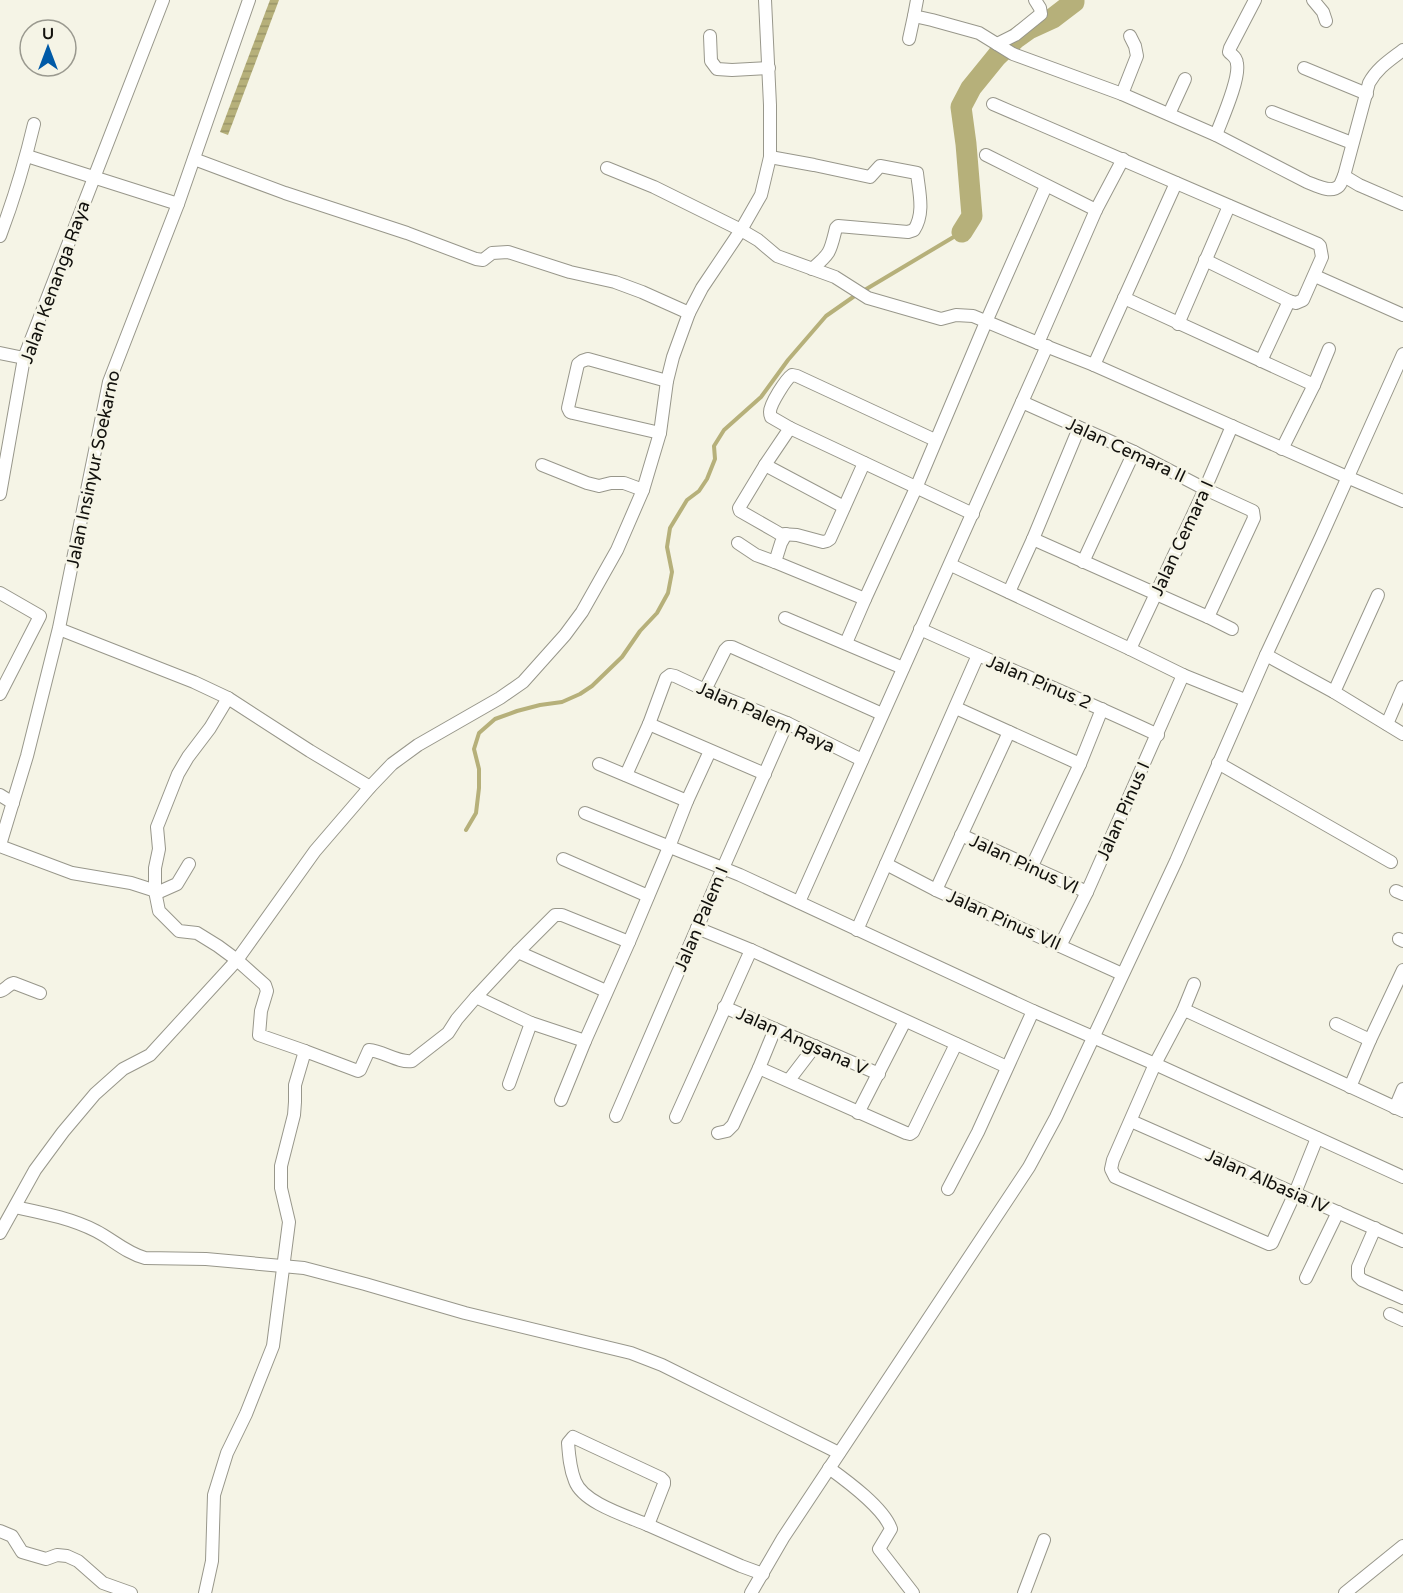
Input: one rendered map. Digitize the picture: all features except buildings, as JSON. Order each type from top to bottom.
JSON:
[{"type":"street","name":"Jalan Kenanga Raya","points":[[0,494],[24,358],[163,0]]},
{"type":"street","name":"Jalan Insinyur Soekarno","points":[[6,848],[13,803],[69,632],[109,382],[178,204],[249,0]]},
{"type":"street","points":[[0,1233],[35,1170],[63,1132],[95,1094],[123,1069],[150,1055],[237,960],[315,851],[370,786],[392,764],[418,745],[500,698],[523,682],[565,635],[592,596],[617,550],[643,490],[660,433],[667,381],[673,357],[689,313],[702,288],[741,230],[761,195],[770,157],[769,68],[765,0]]},
{"type":"street","points":[[909,39],[917,0]]},
{"type":"street","points":[[1004,48],[1015,35],[1041,14],[1035,0]]},
{"type":"street","points":[[1216,135],[1238,67],[1237,60],[1229,52],[1230,48],[1255,0]]},
{"type":"street","points":[[1313,0],[1323,12],[1326,21]]},
{"type":"street","points":[[914,16],[979,33],[1004,48],[1169,114],[1216,135],[1307,182],[1332,190],[1339,186],[1344,176],[1369,83],[1379,68],[1403,50]]},
{"type":"street","points":[[710,36],[711,61],[717,69],[769,68]]},
{"type":"street","points":[[1122,94],[1137,56],[1130,36]]},
{"type":"street","points":[[1304,68],[1367,94]]},
{"type":"street","points":[[1169,114],[1185,79]]},
{"type":"street","points":[[993,104],[1317,244],[1320,246],[1322,257],[1303,300],[1296,303],[1205,260]]},
{"type":"street","points":[[1272,112],[1352,143]]},
{"type":"street","points":[[0,236],[27,156],[34,124]]},
{"type":"street","points":[[986,155],[1096,210]]},
{"type":"street","points":[[27,156],[178,204]]},
{"type":"street","points":[[770,157],[870,177],[880,166],[916,172],[921,204],[914,230],[908,232],[838,226],[830,251],[812,269]]},
{"type":"street","points":[[194,159],[476,259],[483,260],[492,253],[508,252],[570,272],[615,282],[689,313]]},
{"type":"street","points":[[799,902],[920,629],[951,565],[1022,402],[1042,344],[1096,210],[1123,159]]},
{"type":"street","points":[[608,168],[654,187],[741,230],[758,240],[777,256],[835,277],[868,298],[941,319],[956,315],[973,316],[1094,365],[1403,501]]},
{"type":"street","points":[[1344,176],[1403,204]]},
{"type":"street","points":[[1094,365],[1176,183]]},
{"type":"street","points":[[846,643],[916,488],[1046,186]]},
{"type":"street","points":[[1178,324],[1229,206]]},
{"type":"street","points":[[1314,276],[1403,315]]},
{"type":"street","points":[[1124,298],[1314,385]]},
{"type":"street","points":[[1261,360],[1289,301]]},
{"type":"street","points":[[1282,449],[1329,349]]},
{"type":"street","points":[[0,353],[24,358]]},
{"type":"street","points":[[751,1593],[783,1538],[1029,1167],[1056,1117],[1176,861],[1245,700],[1403,354]]},
{"type":"street","points":[[660,433],[573,413],[568,408],[578,364],[588,359],[667,381]]},
{"type":"street","points":[[935,440],[792,375],[788,378],[770,412],[771,417],[790,428],[973,514]]},
{"type":"street","name":"Jalan Cemara II","points":[[1022,402],[1134,452],[1253,511],[1254,518],[1208,617]]},
{"type":"street","name":"Jalan Cemara I","points":[[1130,649],[1232,426]]},
{"type":"street","points":[[790,428],[739,508],[740,511],[780,534],[827,541],[864,463]]},
{"type":"street","points":[[1009,592],[1079,428]]},
{"type":"street","points":[[1083,562],[1134,452]]},
{"type":"street","points":[[542,465],[599,486],[624,483],[643,490]]},
{"type":"street","points":[[765,465],[844,507]]},
{"type":"street","points":[[776,562],[786,534]]},
{"type":"street","points":[[1033,539],[1232,629]]},
{"type":"street","points":[[738,543],[756,555],[865,599]]},
{"type":"street","points":[[951,565],[1183,675],[1245,700]]},
{"type":"street","points":[[0,593],[40,616],[0,694]]},
{"type":"street","points":[[1334,692],[1378,595]]},
{"type":"street","points":[[785,618],[903,668]]},
{"type":"street","name":"Jalan Pinus 2","points":[[920,629],[1158,735]]},
{"type":"street","points":[[69,632],[228,698],[310,751],[370,786]]},
{"type":"street","points":[[705,690],[725,650],[732,647],[882,714]]},
{"type":"street","points":[[857,930],[978,655]]},
{"type":"street","points":[[1266,655],[1334,692],[1403,735]]},
{"type":"street","name":"Jalan Palem Raya","points":[[649,724],[666,678],[670,675],[787,723],[862,760]]},
{"type":"street","name":"Jalan Pinus I","points":[[1060,946],[1087,892],[1183,675]]},
{"type":"street","points":[[1387,724],[1403,687]]},
{"type":"street","points":[[228,698],[210,728],[188,757],[166,801],[157,827],[159,849],[155,862],[155,891],[159,911],[172,925],[179,931],[200,934],[237,960],[266,987],[259,1034],[358,1071],[369,1050],[410,1061],[448,1033],[457,1018],[476,997],[555,915],[629,942]]},
{"type":"street","points":[[956,708],[1080,764]]},
{"type":"street","points":[[1031,868],[1080,764],[1102,709]]},
{"type":"street","name":"Jalan Palem I","points":[[616,1116],[787,723]]},
{"type":"street","points":[[626,775],[649,724],[765,774]]},
{"type":"street","points":[[936,890],[1009,732]]},
{"type":"street","points":[[561,1100],[710,751]]},
{"type":"street","points":[[1218,763],[1391,862]]},
{"type":"street","points":[[599,764],[687,801]]},
{"type":"street","points":[[0,795],[13,803]]},
{"type":"street","points":[[585,813],[723,868],[1034,1011],[1403,1176]]},
{"type":"street","name":"Jalan Pinus Vl","points":[[961,835],[1087,892]]},
{"type":"street","points":[[6,848],[72,873],[131,883],[155,891],[163,891],[177,884],[189,864]]},
{"type":"street","points":[[563,859],[648,896]]},
{"type":"street","name":"Jalan Pinus VII","points":[[886,864],[936,890],[1122,974]]},
{"type":"street","points":[[697,928],[751,950],[1007,1067]]},
{"type":"street","points":[[676,1117],[751,950]]},
{"type":"street","points":[[518,952],[606,991]]},
{"type":"street","points":[[1350,1087],[1403,970]]},
{"type":"street","points":[[0,991],[14,983],[40,993]]},
{"type":"street","points":[[1194,984],[1183,1011],[1155,1064],[1111,1165],[1115,1177],[1266,1244],[1272,1243],[1317,1138]]},
{"type":"street","points":[[476,997],[531,1023],[585,1041]]},
{"type":"street","name":"Jalan Angsana V","points":[[724,1007],[879,1074]]},
{"type":"street","points":[[948,1189],[978,1132],[1034,1011]]},
{"type":"street","points":[[1183,1011],[1399,1110],[1403,1089]]},
{"type":"street","points":[[858,1113],[905,1021]]},
{"type":"street","points":[[509,1084],[531,1023]]},
{"type":"street","points":[[1336,1024],[1370,1040]]},
{"type":"street","points":[[718,1133],[727,1131],[733,1125],[775,1029]]},
{"type":"street","points":[[759,1068],[910,1134],[956,1044]]},
{"type":"street","points":[[789,1080],[815,1047]]},
{"type":"street","points":[[205,1593],[213,1561],[214,1495],[227,1453],[246,1414],[273,1346],[289,1222],[281,1188],[281,1166],[295,1104],[295,1084],[305,1051]]},
{"type":"street","name":"Jalan Albasia lV","points":[[1131,1121],[1403,1241]]},
{"type":"street","points":[[15,1208],[60,1216],[96,1231],[136,1256],[206,1259],[304,1268],[465,1313],[626,1352],[662,1365],[839,1453]]},
{"type":"street","points":[[1306,1278],[1338,1212]]},
{"type":"street","points":[[1375,1228],[1358,1267],[1358,1276],[1362,1280],[1403,1298]]},
{"type":"street","points":[[1390,1314],[1403,1320]]},
{"type":"street","points":[[648,1525],[664,1481],[573,1437],[568,1443],[575,1483],[581,1492],[593,1501],[741,1566],[763,1574]]},
{"type":"street","points":[[829,1468],[885,1516],[891,1529],[879,1549],[913,1593]]},
{"type":"street","points":[[0,1531],[12,1536],[22,1552],[46,1559],[57,1555],[67,1556],[78,1561],[103,1583],[131,1593]]},
{"type":"street","points":[[1024,1593],[1044,1540]]},
{"type":"street","points":[[1345,1593],[1403,1546]]},
{"type":"shaded area","points":[[270,0],[279,0],[228,135],[220,132]]},
{"type":"waterway","points":[[962,232],[972,216],[961,107],[971,88],[997,56],[1015,39],[1029,29],[1053,18],[1074,0]]},
{"type":"waterway","points":[[863,291],[962,232]]},
{"type":"waterway","points":[[466,830],[476,813],[479,769],[474,749],[479,733],[495,719],[540,705],[562,702],[580,694],[592,686],[622,657],[640,631],[657,613],[668,593],[672,572],[667,547],[670,528],[687,500],[699,491],[707,479],[715,459],[714,446],[724,430],[761,397],[788,360],[826,316],[856,295]]}]
